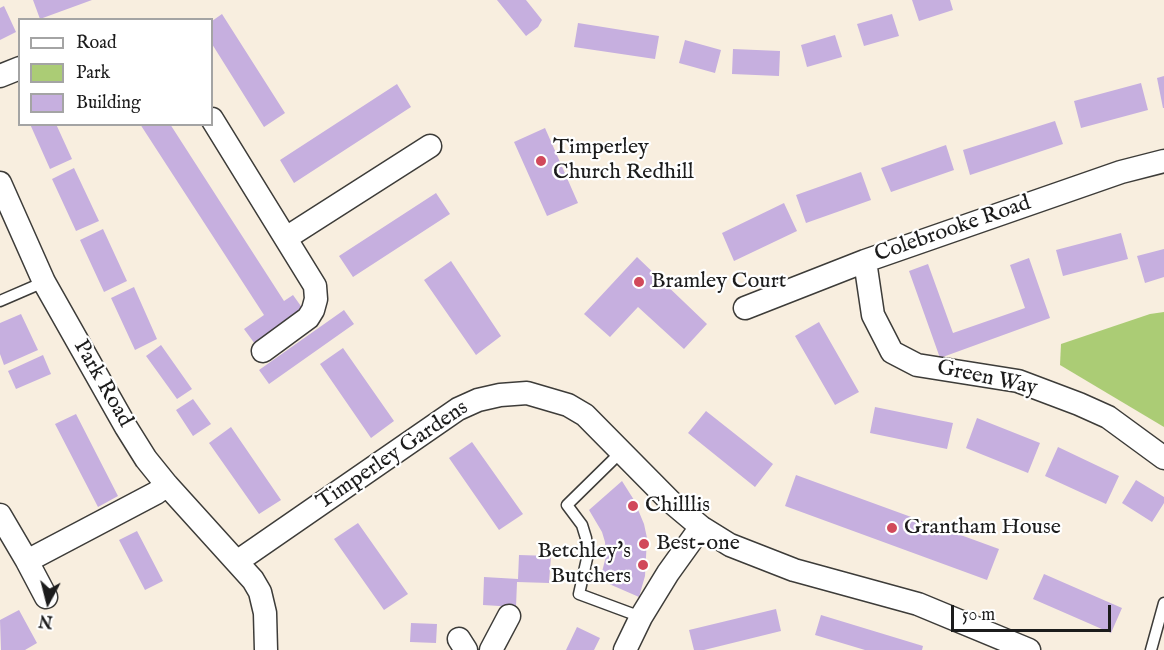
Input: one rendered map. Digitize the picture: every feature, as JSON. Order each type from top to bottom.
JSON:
[{"type":"street","points":[[0,76],[18,69]]},
{"type":"street","points":[[213,121],[315,286],[316,298],[308,318],[263,351]]},
{"type":"street","points":[[286,238],[430,146]]},
{"type":"street","name":"Colebrooke Road","points":[[745,308],[865,261],[1121,172],[1164,161]]},
{"type":"street","name":"Park Road","points":[[0,183],[44,282],[146,459],[254,580],[260,592],[264,613],[266,650]]},
{"type":"street","name":"Green Way","points":[[865,261],[873,315],[892,352],[917,365],[1018,381],[1079,404],[1108,417],[1164,458]]},
{"type":"street","name":"Timperley Gardens","points":[[238,561],[458,409],[478,400],[527,393],[558,402],[585,415],[670,501],[701,527],[730,545],[794,570],[918,604],[1029,650]]},
{"type":"street","points":[[27,561],[167,485]]},
{"type":"street","points":[[0,515],[46,597]]},
{"type":"street","points":[[625,650],[641,617],[668,573],[701,527]]},
{"type":"street","points":[[491,650],[509,616]]},
{"type":"lane","points":[[0,301],[44,282]]},
{"type":"lane","points":[[621,452],[567,505],[582,525],[586,538],[588,554],[579,594],[641,617]]},
{"type":"lane","points":[[1152,650],[1164,603]]},
{"type":"green space","points":[[1164,312],[1164,427],[1060,365],[1061,344],[1150,314]]},
{"type":"building","points":[[33,0],[92,0],[43,18],[40,18]]},
{"type":"building","points":[[497,0],[526,0],[542,20],[538,27],[526,36]]},
{"type":"building","points":[[912,0],[950,0],[953,10],[919,21]]},
{"type":"building","points":[[4,6],[16,32],[0,40],[0,8]]},
{"type":"building","points":[[222,14],[285,113],[264,127],[213,46],[213,20]]},
{"type":"building","points":[[892,14],[899,36],[864,46],[857,24]]},
{"type":"building","points":[[578,23],[659,36],[655,59],[574,47]]},
{"type":"building","points":[[835,35],[842,57],[807,67],[801,45]]},
{"type":"building","points":[[685,40],[721,50],[715,73],[679,63]]},
{"type":"building","points":[[733,49],[780,51],[779,76],[732,74]]},
{"type":"building","points":[[1164,76],[1164,108],[1163,108],[1157,78]]},
{"type":"building","points":[[1141,83],[1148,110],[1081,128],[1074,101]]},
{"type":"building","points":[[397,84],[411,107],[294,183],[280,160]]},
{"type":"building","points":[[1055,121],[1063,144],[970,175],[963,150]]},
{"type":"building","points":[[31,126],[57,126],[72,159],[50,169]]},
{"type":"building","points":[[141,126],[171,126],[284,301],[293,295],[303,309],[255,344],[244,329],[264,315]]},
{"type":"building","points":[[545,128],[578,203],[547,216],[514,142]]},
{"type":"building","points":[[946,145],[954,170],[891,192],[881,168]]},
{"type":"building","points":[[74,168],[99,221],[76,231],[52,179]]},
{"type":"building","points":[[861,172],[871,200],[806,223],[796,195]]},
{"type":"building","points":[[436,193],[450,214],[353,277],[339,256]]},
{"type":"building","points":[[784,203],[797,231],[734,261],[722,233]]},
{"type":"building","points":[[103,229],[127,281],[104,292],[80,240]]},
{"type":"building","points":[[1121,233],[1128,259],[1063,276],[1056,250]]},
{"type":"building","points":[[1164,249],[1164,277],[1145,283],[1137,256]]},
{"type":"building","name":"Bramley Court","points":[[637,257],[707,324],[684,349],[638,307],[610,337],[584,314]]},
{"type":"building","points":[[1029,258],[1050,318],[940,358],[909,271],[928,264],[953,333],[1025,308],[1010,265]]},
{"type":"building","points":[[451,261],[501,336],[476,355],[424,280]]},
{"type":"building","points":[[134,287],[157,339],[135,350],[111,298]]},
{"type":"building","points":[[344,310],[354,324],[269,384],[259,370]]},
{"type":"building","points":[[21,314],[38,350],[4,365],[0,354],[0,323]]},
{"type":"building","points":[[819,322],[859,392],[835,405],[795,336]]},
{"type":"building","points":[[161,345],[192,389],[177,399],[146,356]]},
{"type":"building","points":[[343,348],[394,421],[371,438],[320,364]]},
{"type":"building","points":[[43,355],[51,374],[16,389],[8,371]]},
{"type":"building","points":[[193,399],[211,424],[193,436],[176,410]]},
{"type":"building","points":[[875,407],[953,423],[947,449],[870,433]]},
{"type":"building","points":[[706,411],[773,464],[755,487],[688,433]]},
{"type":"building","points":[[76,414],[118,496],[98,507],[55,424]]},
{"type":"building","points":[[977,418],[1040,443],[1028,473],[966,448]]},
{"type":"building","points":[[231,427],[281,500],[259,514],[209,443]]},
{"type":"building","points":[[472,442],[523,514],[499,530],[449,458]]},
{"type":"building","points":[[1058,447],[1119,476],[1106,504],[1045,476]]},
{"type":"building","name":"Grantham House","points":[[796,475],[999,549],[987,580],[785,506]]},
{"type":"building","points":[[1136,480],[1164,497],[1164,503],[1152,522],[1122,503]]},
{"type":"building","points":[[622,481],[634,500],[647,538],[645,576],[639,597],[600,580],[606,556],[605,542],[589,510]]},
{"type":"building","points":[[358,523],[408,594],[384,610],[334,539]]},
{"type":"building","points":[[137,531],[163,581],[145,590],[119,540]]},
{"type":"building","points":[[519,555],[551,556],[549,583],[517,582],[516,607],[483,605],[484,577],[518,579]]},
{"type":"building","points":[[1044,574],[1122,608],[1111,633],[1033,599]]},
{"type":"building","points":[[776,609],[781,631],[704,650],[694,650],[689,630]]},
{"type":"building","points":[[19,610],[37,643],[25,650],[1,650],[0,620]]},
{"type":"building","points":[[821,615],[923,646],[922,650],[865,650],[815,635]]},
{"type":"building","points":[[411,623],[437,624],[436,643],[410,642]]},
{"type":"building","points":[[577,627],[600,638],[594,650],[566,650]]},
{"type":"place","name":"Timperley Church Redhill","points":[[541,161]]},
{"type":"place","name":"Bramley Court","points":[[639,282]]},
{"type":"place","name":"Chilllis","points":[[633,506]]},
{"type":"place","name":"Grantham House","points":[[892,528]]},
{"type":"place","name":"Best-one","points":[[644,544]]},
{"type":"place","name":"Betchley's Butchers","points":[[643,565]]}]
